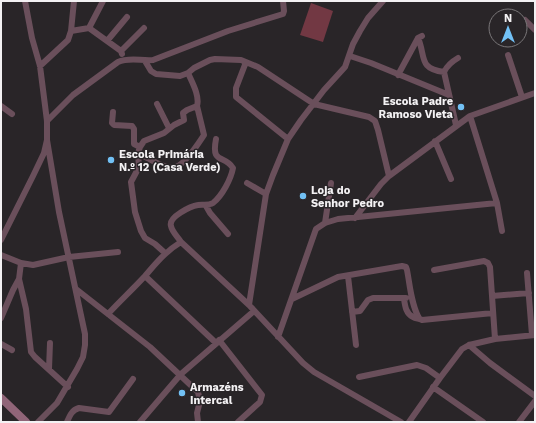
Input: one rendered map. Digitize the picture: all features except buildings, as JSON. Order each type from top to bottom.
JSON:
[{"type":"main road","points":[[1,398],[26,422]]},
{"type":"street","points":[[25,1],[32,38],[40,66],[47,121],[47,140],[59,212],[85,334],[83,357],[68,387],[57,402],[38,422]]},
{"type":"street","points":[[40,66],[68,40],[71,31],[74,1]]},
{"type":"street","points":[[89,28],[103,1]]},
{"type":"street","points":[[47,121],[73,95],[108,69],[126,58],[145,61],[153,60],[228,31],[283,14],[283,1]]},
{"type":"street","points":[[249,305],[266,194],[272,174],[288,139],[314,104],[345,67],[353,44],[360,31],[381,1]]},
{"type":"street","points":[[107,41],[127,17]]},
{"type":"street","points":[[71,31],[89,28],[121,51],[126,58]]},
{"type":"street","points":[[121,51],[144,28]]},
{"type":"street","points":[[398,75],[420,37],[423,58],[426,65],[431,70],[444,72]]},
{"type":"street","points":[[350,56],[449,95]]},
{"type":"street","points":[[508,56],[522,97]]},
{"type":"street","points":[[456,126],[444,72],[449,64],[458,58]]},
{"type":"street","points":[[145,61],[156,74],[180,76],[215,59],[246,62],[264,70],[314,104],[369,117],[375,121],[389,176]]},
{"type":"street","points":[[246,62],[236,88],[236,97],[288,139]]},
{"type":"street","points":[[113,112],[112,122],[114,125],[132,126],[134,129],[134,144],[139,150],[166,166],[176,167],[183,163],[204,135],[197,106],[197,97],[188,73]]},
{"type":"street","points":[[355,218],[380,184],[389,176],[470,116],[535,93]]},
{"type":"street","points":[[157,104],[169,128]]},
{"type":"street","points":[[1,106],[12,114]]},
{"type":"street","points":[[165,253],[145,238],[137,222],[132,198],[132,182],[139,167],[139,150],[144,141],[164,133],[174,124],[184,120],[183,113],[197,106]]},
{"type":"street","points":[[470,116],[497,203],[502,231]]},
{"type":"street","points":[[216,139],[214,150],[216,155],[219,159],[230,164],[233,168],[225,190],[213,203],[206,206],[201,204],[174,217],[170,226],[181,242],[249,305],[303,363],[314,372],[401,422]]},
{"type":"street","points":[[1,240],[44,153],[47,140]]},
{"type":"street","points":[[435,141],[451,179]]},
{"type":"street","points":[[247,183],[266,194]]},
{"type":"street","points":[[325,223],[331,183]]},
{"type":"street","points":[[278,337],[316,229],[325,223],[338,219],[497,203]]},
{"type":"street","points":[[206,206],[228,234]]},
{"type":"street","points":[[108,314],[165,253],[181,242]]},
{"type":"street","points":[[1,255],[21,263],[33,265],[69,257],[118,252]]},
{"type":"street","points":[[434,270],[484,261],[488,263],[490,267],[495,339]]},
{"type":"street","points":[[21,263],[19,279],[26,309],[31,352],[68,387]]},
{"type":"street","points":[[292,299],[332,280],[402,266],[406,267],[408,270],[412,298],[416,314],[419,318]]},
{"type":"street","points":[[409,422],[440,378],[462,350],[469,345],[495,339],[534,335],[527,273]]},
{"type":"street","points":[[145,276],[218,342],[262,395],[260,402],[238,422]]},
{"type":"street","points":[[348,276],[356,345]]},
{"type":"street","points":[[1,318],[12,290],[19,279]]},
{"type":"street","points":[[76,289],[150,346],[181,374],[198,392],[200,401],[197,413],[198,422]]},
{"type":"street","points":[[492,296],[529,293]]},
{"type":"street","points":[[352,312],[360,311],[368,300],[373,298],[412,298]]},
{"type":"street","points":[[404,299],[405,309],[408,313],[414,318],[419,318],[422,320],[493,313]]},
{"type":"street","points":[[140,422],[181,374],[254,311]]},
{"type":"street","points":[[49,369],[50,343]]},
{"type":"street","points":[[1,344],[12,350]]},
{"type":"street","points":[[469,345],[490,363],[535,396]]},
{"type":"street","points":[[359,377],[417,365],[426,368],[440,378]]},
{"type":"street","points":[[67,422],[73,410],[79,408],[109,412],[133,379]]},
{"type":"street","points":[[433,387],[483,422]]},
{"type":"street","points":[[519,422],[535,401]]},
{"type":"shaded area","points":[[311,3],[333,11],[323,42],[300,35]]},
{"type":"place","name":"Escola Padre Ramoso Vieta","points":[[461,107]]},
{"type":"place","name":"Escola Primária N.º 12 (Casa Verde)","points":[[111,160]]},
{"type":"place","name":"Loja do Senhor Pedro","points":[[303,196]]},
{"type":"place","name":"Armazéns Intercal","points":[[182,393]]}]
